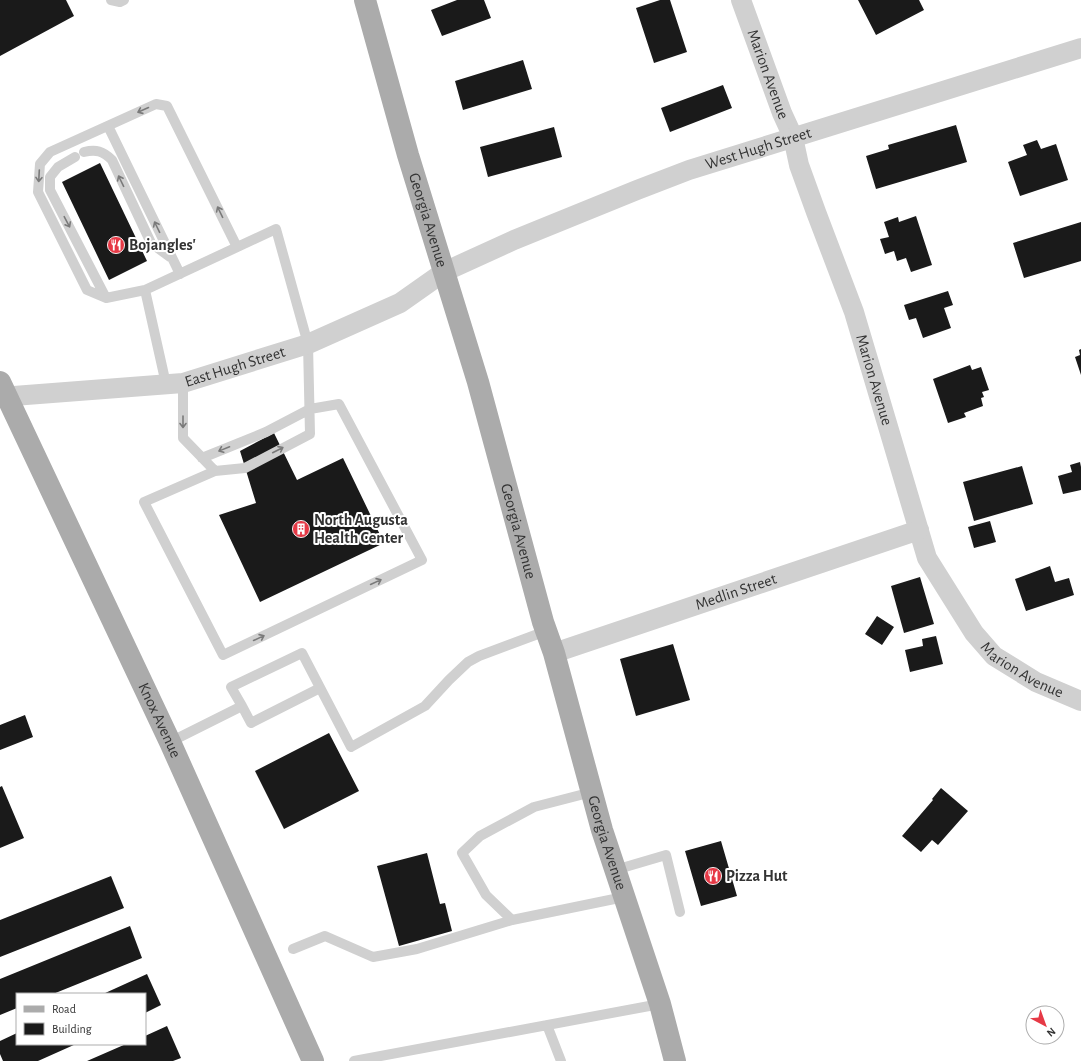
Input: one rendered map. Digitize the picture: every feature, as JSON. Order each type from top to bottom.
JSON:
[{"type":"main road","name":"Georgia Avenue","points":[[365,0],[408,155],[478,382],[592,792],[615,870],[660,1004],[675,1061]]},
{"type":"main road","name":"Knox Avenue","points":[[2,391],[170,742],[313,1061]]},
{"type":"street","name":"Marion Avenue","points":[[742,0],[782,113],[793,137],[799,165],[808,192],[854,312],[927,558],[974,633],[994,656],[1036,682],[1081,701]]},
{"type":"street","name":"West Hugh Street","points":[[444,272],[514,240],[689,170],[1081,48]]},
{"type":"street","name":"East Hugh Street","points":[[2,391],[175,383],[308,344],[400,303],[444,272]]},
{"type":"street","name":"Medlin Street","points":[[554,653],[919,530]]},
{"type":"lane","points":[[112,0],[120,2],[124,0]]},
{"type":"lane","points":[[202,458],[266,432],[310,409],[339,404],[422,560],[223,655],[144,502],[215,471],[245,468],[310,434],[310,409],[308,344],[276,229],[145,290],[106,298],[87,290],[38,192],[40,164],[50,152],[156,104],[167,106],[237,247]]},
{"type":"lane","points":[[108,126],[180,274]]},
{"type":"lane","points":[[106,298],[50,190],[50,177],[58,167],[92,150],[105,153],[112,160],[152,244],[172,258]]},
{"type":"lane","points":[[145,290],[175,383],[183,438],[215,471]]},
{"type":"lane","points":[[320,688],[251,723],[231,687],[302,653],[351,747],[425,706],[468,662],[479,656],[546,631]]},
{"type":"lane","points":[[170,742],[242,706]]},
{"type":"lane","points":[[512,920],[486,895],[462,853],[480,836],[534,807],[592,792]]},
{"type":"lane","points":[[615,870],[666,854],[680,912]]},
{"type":"lane","points":[[293,948],[325,936],[372,957],[417,949],[512,920],[624,897]]},
{"type":"lane","points":[[354,1061],[660,1004]]},
{"type":"lane","points":[[547,1025],[561,1061]]},
{"type":"building","points":[[0,0],[66,0],[74,16],[0,56]]},
{"type":"building","points":[[457,0],[484,0],[491,18],[442,36],[431,10]]},
{"type":"building","points":[[660,0],[670,0],[687,52],[654,63],[636,8]]},
{"type":"building","points":[[858,0],[919,0],[924,10],[876,35]]},
{"type":"building","points":[[523,60],[532,89],[463,110],[455,81]]},
{"type":"building","points":[[723,85],[732,108],[670,132],[661,108]]},
{"type":"building","points":[[956,125],[967,162],[876,189],[866,156],[889,149],[888,145]]},
{"type":"building","points":[[554,127],[562,157],[488,177],[480,147]]},
{"type":"building","points":[[1037,140],[1041,149],[1056,144],[1068,180],[1020,196],[1008,162],[1027,155],[1023,145]]},
{"type":"building","points":[[100,163],[147,261],[109,280],[62,182]]},
{"type":"building","points":[[916,216],[932,265],[911,272],[906,258],[897,261],[894,251],[885,254],[880,239],[889,237],[884,222],[898,217],[899,222]]},
{"type":"building","points":[[1081,222],[1081,261],[1024,278],[1013,243]]},
{"type":"building","points":[[948,291],[953,305],[944,308],[951,328],[923,338],[916,318],[909,320],[904,305]]},
{"type":"building","points":[[1081,349],[1081,375],[1075,357],[1080,355],[1079,350]]},
{"type":"building","points":[[970,365],[972,370],[981,367],[989,390],[982,392],[984,397],[981,398],[983,406],[964,413],[966,417],[948,423],[933,379]]},
{"type":"building","name":"North Augusta Health Center","points":[[274,433],[297,480],[343,458],[384,543],[260,602],[219,515],[256,503],[240,451]]},
{"type":"building","points":[[1080,462],[1081,490],[1063,494],[1058,476],[1072,472],[1070,465]]},
{"type":"building","points":[[1022,466],[1033,504],[974,521],[963,482]]},
{"type":"building","points":[[990,521],[996,542],[974,548],[968,527]]},
{"type":"building","points":[[1050,566],[1055,582],[1069,578],[1074,595],[1026,611],[1015,579]]},
{"type":"building","points":[[920,577],[934,624],[904,633],[891,586]]},
{"type":"building","points":[[877,616],[894,627],[882,645],[865,634]]},
{"type":"building","points":[[936,636],[943,664],[910,672],[905,650],[923,646],[922,639]]},
{"type":"building","points":[[673,644],[690,700],[636,716],[620,659]]},
{"type":"building","points":[[25,715],[33,737],[0,750],[0,725]]},
{"type":"building","points":[[329,733],[359,791],[284,829],[255,771]]},
{"type":"building","points":[[2,786],[24,838],[0,848],[0,787]]},
{"type":"building","points":[[941,788],[968,811],[938,845],[932,840],[921,852],[902,836],[933,800],[932,799]]},
{"type":"building","points":[[721,841],[737,896],[701,906],[685,851]]},
{"type":"building","points":[[427,853],[440,904],[445,903],[452,931],[399,946],[377,866]]},
{"type":"building","points":[[111,876],[124,908],[0,957],[0,920]]},
{"type":"building","points":[[130,926],[142,958],[55,993],[16,993],[16,1008],[0,1015],[0,979]]},
{"type":"building","points":[[147,974],[161,1005],[146,1012],[146,993],[105,993]]},
{"type":"building","points":[[167,1026],[181,1058],[173,1061],[87,1061],[124,1045],[146,1045],[146,1036]]},
{"type":"building","points":[[16,1033],[16,1045],[74,1045],[38,1061],[3,1061],[0,1054],[0,1041]]},
{"type":"place","name":"Bojangles'","points":[[116,245]]},
{"type":"place","name":"North Augusta Health Center","points":[[301,529]]},
{"type":"place","name":"Pizza Hut","points":[[713,876]]}]
